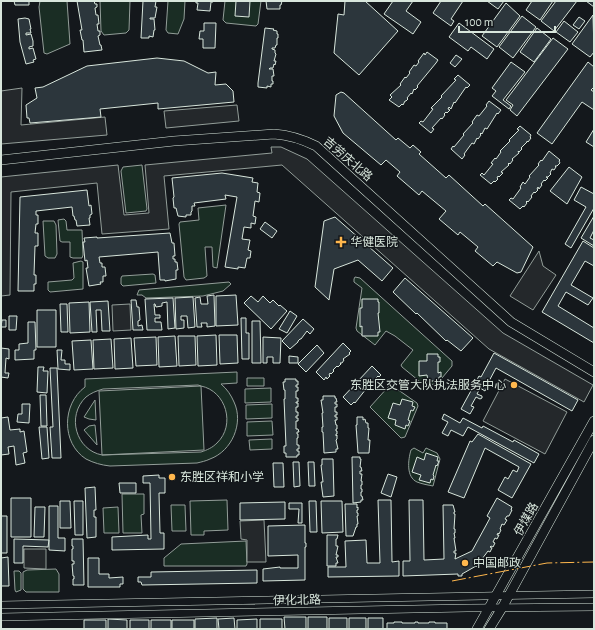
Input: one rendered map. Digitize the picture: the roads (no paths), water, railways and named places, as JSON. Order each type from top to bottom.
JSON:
[{"type":"main road","name":"吉劳庆北路","points":[[1,160],[174,141],[274,134],[302,139],[316,146],[512,322],[594,372]]},
{"type":"main road","name":"伊煤路","points":[[477,629],[594,421]]},
{"type":"main road","name":"伊煤路","points":[[489,629],[509,596],[594,440]]},
{"type":"street","name":"伊化北路","points":[[1,605],[594,594]]},
{"type":"street","name":"伊化北路","points":[[1,617],[594,607]]},
{"type":"place","name":"华健医院","points":[[341,242]]},
{"type":"place","name":"东胜区交管大队执法服务中心","points":[[514,385]]},
{"type":"place","name":"东胜区祥和小学","points":[[172,477]]},
{"type":"place","name":"中国邮政","points":[[465,563]]}]
